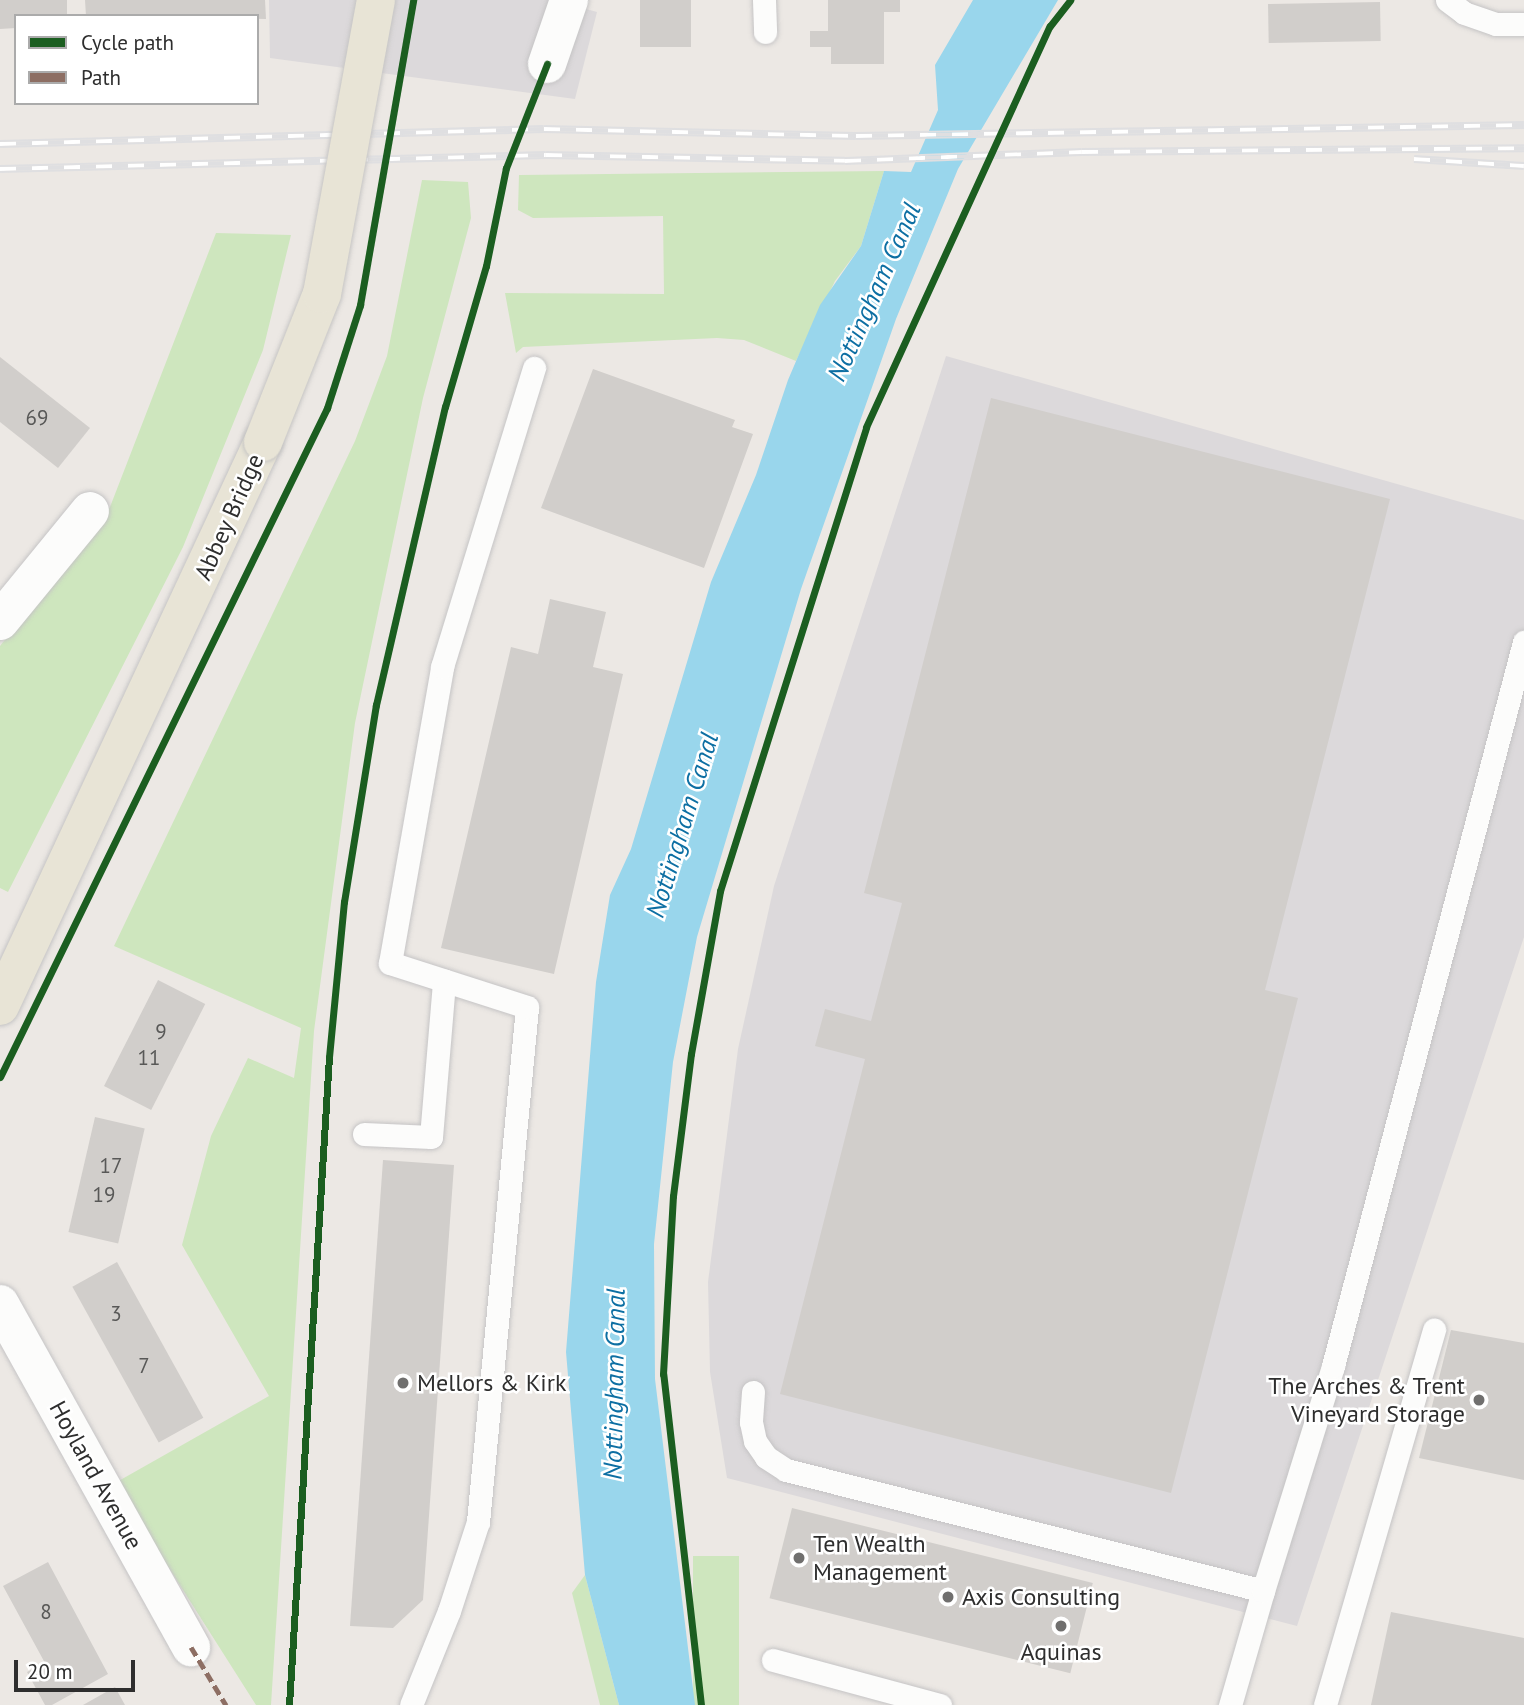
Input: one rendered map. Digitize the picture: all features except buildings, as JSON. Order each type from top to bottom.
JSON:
[{"type":"main road","name":"Abbey Bridge","points":[[0,1006],[262,442],[322,294],[376,0]]},
{"type":"street","points":[[547,64],[569,0]]},
{"type":"street","points":[[0,621],[90,511]]},
{"type":"street","name":"Hoyland Avenue","points":[[0,1304],[191,1647]]},
{"type":"lane","points":[[764,0],[765,32]]},
{"type":"lane","points":[[1447,0],[1464,13],[1496,24],[1524,24]]},
{"type":"lane","points":[[411,1705],[466,1567],[478,1522],[527,1007],[390,964],[442,667],[534,368]]},
{"type":"lane","points":[[1230,1705],[1336,1352],[1524,642]]},
{"type":"lane","points":[[364,1134],[431,1137],[444,981]]},
{"type":"lane","points":[[1325,1705],[1434,1329]]},
{"type":"lane","points":[[753,1392],[751,1422],[755,1441],[766,1457],[786,1470],[1263,1591]]},
{"type":"lane","points":[[773,1660],[940,1705]]},
{"type":"shaded area","points":[[269,0],[552,0],[597,12],[575,99],[270,58]]},
{"type":"shaded area","points":[[946,356],[1524,520],[1524,937],[1297,1626],[727,1478],[710,1372],[708,1282],[738,1049],[774,886]]},
{"type":"green space","points":[[884,171],[861,246],[835,281],[796,361],[744,340],[717,338],[523,347],[516,353],[505,293],[664,294],[663,216],[533,218],[518,210],[519,175]]},
{"type":"green space","points":[[422,180],[468,182],[471,218],[423,398],[355,723],[314,1031],[271,1705],[256,1705],[115,1483],[269,1396],[182,1245],[211,1136],[248,1058],[294,1078],[301,1028],[114,946],[355,441],[387,356]]},
{"type":"green space","points":[[216,233],[291,235],[263,350],[183,547],[8,892],[0,888],[0,646],[110,507]]},
{"type":"green space","points":[[693,1556],[739,1556],[739,1705],[693,1705]]},
{"type":"green space","points":[[585,1575],[619,1705],[600,1705],[572,1593]]},
{"type":"water","name":"Nottingham Canal","points":[[973,0],[1058,0],[958,169],[896,319],[801,589],[697,937],[673,1062],[654,1244],[655,1379],[695,1705],[619,1705],[585,1575],[566,1352],[596,982],[610,895],[631,849],[711,582],[756,475],[788,380],[820,305],[861,246],[884,171],[911,172],[938,110],[935,65]]},
{"type":"railway","points":[[0,144],[544,129],[856,136],[1524,125]]},
{"type":"railway","points":[[0,169],[546,155],[845,161],[1082,152],[1524,148]]},
{"type":"railway","points":[[1414,159],[1524,166]]},
{"type":"marked path","points":[[191,1647],[226,1705]]},
{"type":"cycle path","points":[[0,1077],[327,408],[360,305],[413,0]]},
{"type":"cycle path","points":[[701,1705],[663,1374],[673,1196],[691,1054],[720,891],[866,427],[1050,26],[1070,0]]},
{"type":"cycle path","points":[[289,1705],[329,1057],[344,902],[376,705],[445,407],[486,266],[506,168],[547,64]]},
{"type":"place","name":"Mellors & Kirk","points":[[403,1383]]},
{"type":"place","name":"The Arches & Trent Vineyard Storage","points":[[1479,1400]]},
{"type":"place","name":"Ten Wealth Management","points":[[799,1558]]},
{"type":"place","name":"Axis Consulting","points":[[948,1597]]},
{"type":"place","name":"Aquinas","points":[[1061,1626]]}]
